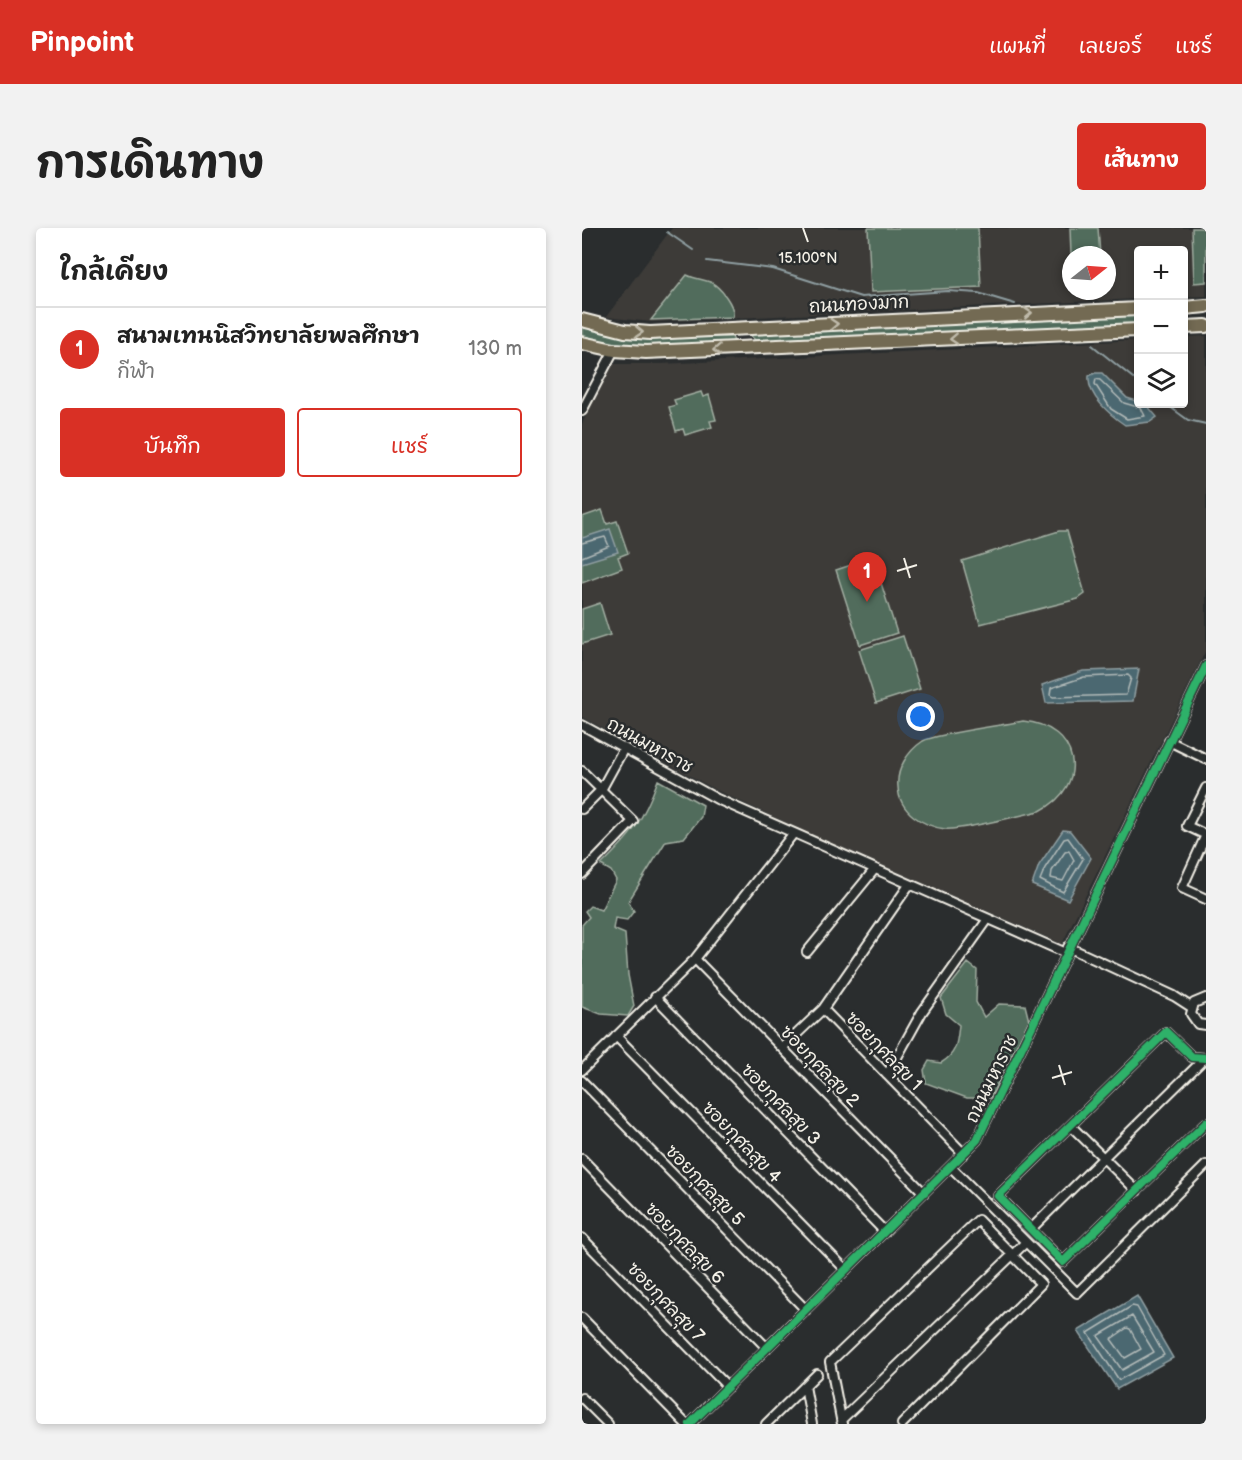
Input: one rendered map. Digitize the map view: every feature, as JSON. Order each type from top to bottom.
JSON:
[{"type":"main road","points":[[1188,308],[1206,306]]},
{"type":"main road","name":"ถนนทองมาก","points":[[582,320],[625,331],[650,333],[1134,309]]},
{"type":"main road","points":[[1188,327],[1206,326]]},
{"type":"main road","points":[[742,329],[743,348]]},
{"type":"main road","points":[[582,343],[614,350],[646,352],[1134,330]]},
{"type":"street","points":[[582,411],[614,350]]},
{"type":"street","name":"ถนนมหาราช","points":[[688,1424],[964,1154],[983,1129],[1024,1047],[1067,950],[1206,666]]},
{"type":"street","name":"ถนนมหาราช","points":[[582,725],[717,799],[874,870],[1067,950]]},
{"type":"street","points":[[1169,741],[1206,759]]},
{"type":"street","points":[[582,809],[601,790],[624,748]]},
{"type":"street","points":[[582,771],[633,821],[582,874]]},
{"type":"street","points":[[1206,788],[1187,826],[1206,835],[1182,888],[1206,899]]},
{"type":"street","points":[[582,1070],[695,959],[793,834]]},
{"type":"street","points":[[807,952],[874,870]]},
{"type":"street","points":[[823,1009],[909,885]]},
{"type":"street","points":[[887,1075],[922,1012],[988,919]]},
{"type":"street","points":[[1067,950],[1174,996],[1191,1007],[1193,1020],[1206,1025]]},
{"type":"street","name":"ซอยกุศลสุข 2","points":[[695,959],[924,1193]]},
{"type":"street","name":"ซอยกุศลสุข 3","points":[[655,997],[885,1232]]},
{"type":"street","points":[[1191,1007],[1198,999],[1206,998]]},
{"type":"street","name":"ซอยกุศลสุข 1","points":[[782,1048],[823,1009],[964,1154]]},
{"type":"street","points":[[1205,1058],[1192,1057],[1166,1032],[998,1196],[1064,1262],[1206,1123]]},
{"type":"street","name":"ซอยกุศลสุข 4","points":[[616,1036],[846,1270]]},
{"type":"street","points":[[1031,1229],[1205,1058]]},
{"type":"street","name":"ซอยกุศลสุข 5","points":[[582,1081],[806,1310]]},
{"type":"street","points":[[1071,1125],[1137,1191]]},
{"type":"street","name":"ซอยกุศลสุข 6","points":[[582,1159],[767,1348]]},
{"type":"street","points":[[951,1167],[1077,1293],[1206,1165]]},
{"type":"street","points":[[841,1422],[830,1362],[978,1220],[1041,1284],[902,1424]]},
{"type":"street","name":"ซอยกุศลสุข 7","points":[[582,1238],[728,1387]]},
{"type":"street","points":[[841,1422],[1026,1242]]},
{"type":"street","points":[[582,1318],[688,1424]]},
{"type":"street","points":[[766,1424],[817,1374]]},
{"type":"street","points":[[805,1386],[812,1424]]},
{"type":"street","points":[[582,1398],[608,1424]]},
{"type":"shaded area","points":[[672,228],[1206,228],[1206,296],[1188,297],[1188,246],[1134,246],[1134,299],[651,322],[606,317]]},
{"type":"shaded area","points":[[1206,336],[1206,650],[1062,944],[718,791],[582,717],[582,424],[613,364],[661,364],[1134,340],[1134,408],[1188,408],[1188,337]]},
{"type":"green space","points":[[868,228],[978,228],[981,287],[871,292]]},
{"type":"green space","points":[[1070,228],[1098,228],[1099,246],[1071,246]]},
{"type":"green space","points":[[1192,228],[1206,228],[1206,282],[1194,283]]},
{"type":"green space","points":[[687,275],[710,282],[719,288],[730,302],[733,317],[651,320]]},
{"type":"green space","points":[[1099,315],[1134,316],[1134,324],[833,340],[755,340],[751,336],[753,333]]},
{"type":"green space","points":[[582,327],[634,337],[732,337],[734,341],[732,344],[694,346],[620,344],[582,338]]},
{"type":"green space","points":[[701,392],[703,397],[709,395],[716,420],[710,421],[712,427],[685,435],[683,429],[676,431],[669,407],[676,405],[674,400]]},
{"type":"green space","points":[[602,510],[607,524],[617,521],[628,553],[618,557],[622,568],[582,583],[582,517]]},
{"type":"green space","points":[[1059,531],[1067,531],[1085,594],[1078,599],[980,624],[962,561]]},
{"type":"green space","points":[[873,558],[897,633],[860,645],[836,570]]},
{"type":"green space","points":[[600,603],[610,635],[582,644],[582,609]]},
{"type":"green space","points":[[903,636],[920,689],[876,703],[859,650]]},
{"type":"green space","points":[[1023,721],[1042,725],[1056,734],[1066,745],[1072,758],[1072,772],[1067,787],[1056,800],[1040,811],[953,829],[929,825],[921,821],[903,804],[898,787],[901,767],[908,755],[923,741],[941,735]]},
{"type":"green space","points":[[658,780],[703,805],[701,817],[684,838],[666,841],[628,902],[634,911],[627,920],[615,918],[613,929],[625,934],[628,975],[634,1006],[628,1016],[601,1014],[582,1007],[582,925],[589,917],[585,911],[590,906],[601,910],[616,880],[611,871],[601,865],[636,827]]},
{"type":"green space","points":[[968,963],[977,970],[976,1002],[984,1017],[999,1004],[1025,1005],[1029,1021],[990,1098],[967,1098],[926,1083],[924,1070],[929,1061],[941,1063],[955,1047],[959,1025],[946,1014],[941,998]]},
{"type":"water","points":[[1102,373],[1127,398],[1134,400],[1134,408],[1149,408],[1157,417],[1150,422],[1125,425],[1101,404],[1089,383],[1089,376]]},
{"type":"water","points":[[610,529],[618,552],[582,563],[582,538]]},
{"type":"water","points":[[1139,669],[1133,701],[1046,703],[1042,685],[1083,671]]},
{"type":"water","points":[[1063,830],[1070,831],[1091,858],[1068,900],[1032,885],[1039,865]]},
{"type":"water","points":[[1137,1296],[1173,1358],[1117,1389],[1078,1331]]},
{"type":"waterway","points":[[667,232],[693,250]]},
{"type":"waterway","points":[[707,261],[773,269],[861,297],[948,291],[978,293],[1015,304]]},
{"type":"waterway","points":[[1092,345],[1134,379]]},
{"type":"waterway","points":[[1172,408],[1188,420],[1206,424]]},
{"type":"cycle path","points":[[690,1424],[977,1140],[1206,666]]},
{"type":"cycle path","points":[[1206,1058],[1192,1057],[1166,1032],[998,1196],[1063,1262],[1206,1123]]},
{"type":"place","name":"สนามเทนนิสวิทยาลัยพลศึกษา","points":[[867,602]]}]
